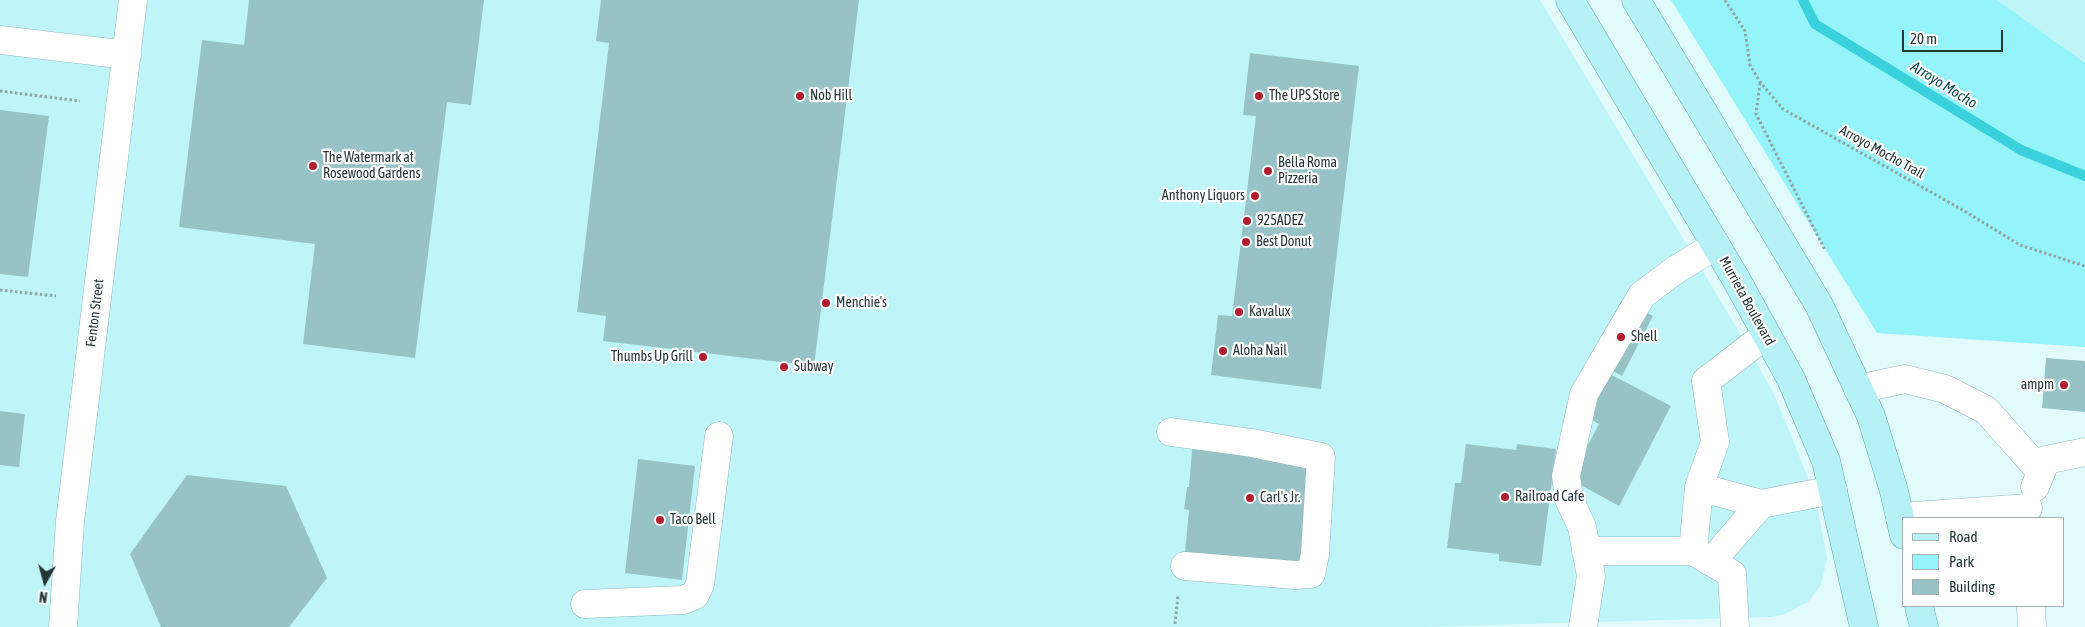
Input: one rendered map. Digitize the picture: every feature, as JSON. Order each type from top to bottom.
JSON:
[{"type":"main road","name":"Murrieta Boulevard","points":[[1570,0],[1716,245],[1791,379],[1826,461],[1864,627]]},
{"type":"main road","points":[[1636,0],[1819,305],[1871,416],[1894,491],[1902,526]]},
{"type":"main road","points":[[1920,607],[1924,627]]},
{"type":"street","name":"Fenton Street","points":[[63,627],[70,522],[133,0]]},
{"type":"street","points":[[0,40],[127,55]]},
{"type":"street","points":[[1583,627],[1591,576],[1584,539],[1569,500],[1566,476],[1584,394],[1642,295],[1674,271],[1716,245]]},
{"type":"street","points":[[1702,557],[1699,487],[1715,442],[1706,381],[1766,334]]},
{"type":"street","points":[[1858,390],[1905,379],[1945,389],[1986,410],[2041,472]]},
{"type":"street","points":[[1171,432],[1252,443],[1322,457],[1315,554],[1311,574],[1295,575],[1185,566]]},
{"type":"street","points":[[585,604],[683,600],[695,595],[700,584],[719,436]]},
{"type":"street","points":[[1989,517],[2028,513],[2046,460],[2085,452]]},
{"type":"street","points":[[1699,487],[1761,504],[1833,490]]},
{"type":"street","points":[[1702,557],[1761,504]]},
{"type":"street","points":[[1584,539],[1702,557],[1732,574],[1736,627]]},
{"type":"street","points":[[2031,607],[2032,627]]},
{"type":"path","name":"Arroyo Mocho Trail","points":[[1725,0],[1745,31],[1750,65],[1760,82],[1783,109],[1961,208],[2020,245],[2085,266]]},
{"type":"path","points":[[1760,82],[1756,114],[1828,255]]},
{"type":"path","points":[[0,91],[80,102]]},
{"type":"path","points":[[0,290],[56,296]]},
{"type":"shaded area","points":[[0,0],[1540,0],[1741,335],[1775,396],[1815,495],[1827,558],[1821,585],[1808,602],[1785,614],[1771,617],[1425,627],[0,627]]},
{"type":"shaded area","points":[[1997,0],[2085,0],[2085,63],[2083,62]]},
{"type":"green space","points":[[1671,0],[1997,0],[2085,63],[2085,347],[1877,333]]},
{"type":"building","name":"The Watermark at Rosewood Gardens","points":[[249,0],[484,0],[471,105],[447,102],[415,358],[303,344],[315,244],[179,227],[202,40],[244,45]]},
{"type":"building","points":[[601,0],[859,0],[814,366],[603,341],[606,316],[577,312],[609,43],[596,41]]},
{"type":"building","points":[[1250,53],[1359,66],[1321,389],[1211,375],[1218,315],[1232,316],[1256,116],[1243,115]]},
{"type":"building","points":[[0,110],[49,116],[28,277],[0,274]]},
{"type":"building","name":"Shell","points":[[1622,300],[1653,316],[1622,376],[1589,358]]},
{"type":"building","name":"ampm","points":[[2046,358],[2085,361],[2085,412],[2042,408]]},
{"type":"building","name":"Shell","points":[[1610,374],[1671,406],[1619,506],[1570,479],[1599,424],[1586,417]]},
{"type":"building","points":[[0,411],[25,414],[19,467],[0,465]]},
{"type":"building","name":"Carl's Jr.","points":[[1193,440],[1318,469],[1305,568],[1185,552],[1189,510],[1184,509],[1187,487],[1189,487]]},
{"type":"building","points":[[1466,444],[1516,450],[1517,444],[1556,449],[1541,566],[1499,561],[1499,554],[1447,548],[1455,483],[1461,483]]},
{"type":"building","name":"Taco Bell","points":[[638,459],[695,466],[682,580],[625,573]]},
{"type":"building","points":[[187,475],[286,486],[327,578],[289,627],[161,627],[130,554]]},
{"type":"waterway","name":"Arroyo Mocho","points":[[1803,0],[1815,24],[2021,150],[2085,176]]},
{"type":"place","name":"Nob Hill","points":[[800,96]]},
{"type":"place","name":"The UPS Store","points":[[1259,96]]},
{"type":"place","name":"The Watermark at Rosewood Gardens","points":[[313,166]]},
{"type":"place","name":"Bella Roma Pizzeria","points":[[1268,171]]},
{"type":"place","name":"Anthony Liquors","points":[[1255,196]]},
{"type":"place","name":"925ADEZ","points":[[1247,221]]},
{"type":"place","name":"Best Donut","points":[[1246,242]]},
{"type":"place","name":"Menchie's","points":[[826,303]]},
{"type":"place","name":"Kavalux","points":[[1239,312]]},
{"type":"place","name":"Shell","points":[[1621,337]]},
{"type":"place","name":"Aloha Nail","points":[[1223,351]]},
{"type":"place","name":"Thumbs Up Grill","points":[[703,357]]},
{"type":"place","name":"Subway","points":[[784,367]]},
{"type":"place","name":"ampm","points":[[2064,385]]},
{"type":"place","name":"Railroad Cafe","points":[[1505,497]]},
{"type":"place","name":"Carl's Jr.","points":[[1250,498]]},
{"type":"place","name":"Taco Bell","points":[[660,520]]}]
